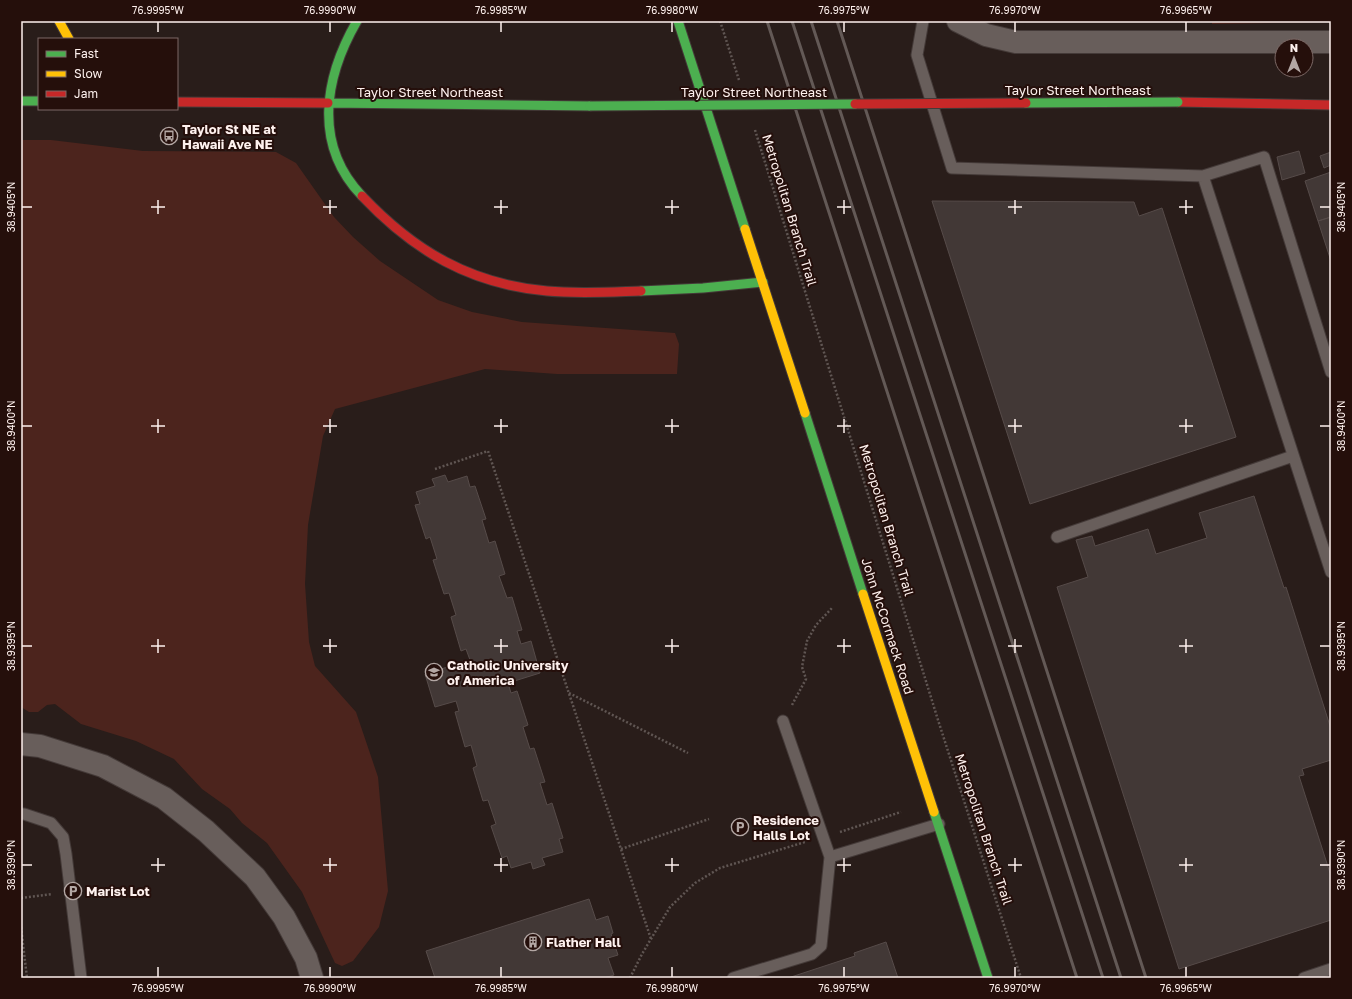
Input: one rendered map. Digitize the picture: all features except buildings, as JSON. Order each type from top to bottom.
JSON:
[{"type":"main road","points":[[59,21],[68,38]]},
{"type":"main road","points":[[357,21],[338,60],[332,82],[329,104],[331,136],[340,167],[351,185],[376,212],[404,236],[445,264],[468,274],[504,285],[542,291],[664,291],[723,287],[763,282]]},
{"type":"main road","name":"John McCormack Road","points":[[678,21],[988,978]]},
{"type":"main road","points":[[21,101],[38,101]]},
{"type":"main road","name":"Taylor Street Northeast","points":[[178,102],[590,106],[1178,102],[1331,105]]},
{"type":"street","points":[[958,21],[986,35],[1016,42],[1331,42]]},
{"type":"street","points":[[21,744],[40,746],[103,766],[164,798],[206,831],[255,877],[284,917],[306,958],[312,978]]},
{"type":"lane","points":[[923,21],[917,55],[952,168],[1203,176],[1264,158],[1331,372]]},
{"type":"lane","points":[[1203,176],[1331,572]]},
{"type":"lane","points":[[1057,537],[1293,456]]},
{"type":"lane","points":[[733,978],[812,954],[821,946],[830,857],[783,721]]},
{"type":"lane","points":[[21,814],[51,822],[63,837],[81,978]]},
{"type":"lane","points":[[830,857],[938,824]]},
{"type":"lane","points":[[1304,978],[1331,969]]},
{"type":"path","points":[[720,21],[739,82]]},
{"type":"path","name":"Metropolitan Branch Trail","points":[[754,127],[936,712],[1021,978]]},
{"type":"path","points":[[435,469],[488,451],[651,939]]},
{"type":"path","points":[[783,721],[806,679],[802,667],[807,641],[816,625],[832,608]]},
{"type":"path","points":[[569,693],[688,753]]},
{"type":"path","points":[[630,978],[642,954],[670,907],[695,883],[720,868],[901,812]]},
{"type":"path","points":[[621,849],[709,819]]},
{"type":"path","points":[[21,898],[34,896]]},
{"type":"path","points":[[21,927],[27,978]]},
{"type":"shaded area","points":[[1212,21],[1331,21],[1331,22],[1212,24]]},
{"type":"shaded area","points":[[21,140],[51,140],[143,151],[276,152],[296,163],[334,217],[353,237],[380,261],[438,300],[472,312],[522,322],[675,333],[679,344],[677,374],[557,374],[485,369],[335,409],[323,436],[308,525],[305,584],[309,642],[315,666],[356,712],[378,777],[388,891],[379,927],[353,961],[342,966],[335,963],[302,892],[267,843],[242,823],[230,809],[202,789],[174,759],[136,741],[81,724],[55,704],[47,705],[38,712],[29,712],[21,707]]},
{"type":"railway","points":[[767,21],[1077,978]]},
{"type":"railway","points":[[792,21],[1103,978]]},
{"type":"railway","points":[[811,21],[1121,978]]},
{"type":"railway","points":[[837,21],[1146,978]]},
{"type":"traffic: fast","points":[[357,21],[337,65],[331,88],[329,111],[330,133],[336,155],[346,176],[362,196]]},
{"type":"traffic: fast","points":[[678,21],[745,229]]},
{"type":"traffic: fast","points":[[21,101],[38,101]]},
{"type":"traffic: fast","points":[[1026,103],[1178,102]]},
{"type":"traffic: fast","points":[[328,103],[590,106]]},
{"type":"traffic: fast","points":[[590,106],[855,104]]},
{"type":"traffic: fast","points":[[641,291],[703,288],[763,282]]},
{"type":"traffic: fast","points":[[805,413],[863,594]]},
{"type":"traffic: fast","points":[[934,812],[988,978]]},
{"type":"traffic: slow","points":[[59,21],[68,38]]},
{"type":"traffic: slow","points":[[745,229],[805,413]]},
{"type":"traffic: slow","points":[[863,594],[934,812]]},
{"type":"traffic: jam","points":[[178,102],[328,103]]},
{"type":"traffic: jam","points":[[1178,102],[1331,105]]},
{"type":"traffic: jam","points":[[855,104],[1026,103]]},
{"type":"traffic: jam","points":[[362,196],[382,216],[423,248],[445,262],[493,281],[519,287],[559,292],[641,291]]},
{"type":"place","name":"Taylor St NE at Hawaii Ave NE","points":[[169,136]]},
{"type":"place","name":"Catholic University of America","points":[[434,672]]},
{"type":"place","name":"Residence Halls Lot","points":[[740,827]]},
{"type":"place","name":"Marist Lot","points":[[73,891]]},
{"type":"place","name":"Flather Hall","points":[[533,942]]}]
